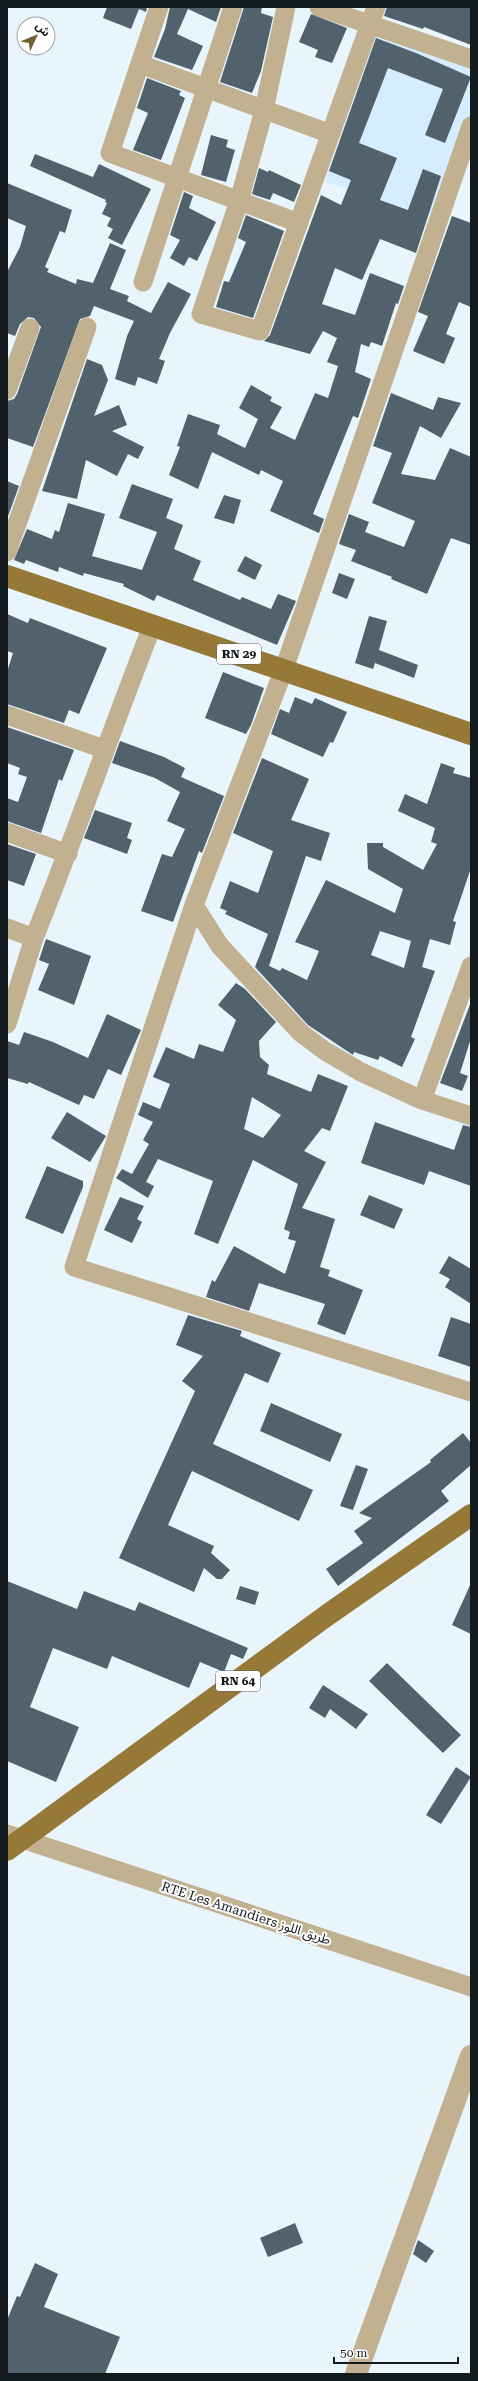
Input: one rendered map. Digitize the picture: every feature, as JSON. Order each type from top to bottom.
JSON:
[{"type":"main road","name":"RN 29","points":[[7,576],[153,624],[471,734]]},
{"type":"main road","name":"RN 64","points":[[12,1841],[326,1616],[471,1515]]},
{"type":"street","points":[[159,7],[110,153],[299,223]]},
{"type":"street","points":[[143,282],[233,7]]},
{"type":"street","points":[[286,7],[264,110],[239,200],[201,314],[260,331],[373,15]]},
{"type":"street","points":[[318,7],[373,15],[471,59]]},
{"type":"street","points":[[140,64],[331,134]]},
{"type":"street","points":[[471,126],[284,669],[194,905],[74,1267],[471,1392]]},
{"type":"street","points":[[7,552],[87,327]]},
{"type":"street","points":[[7,390],[30,328]]},
{"type":"street","points":[[7,1024],[12,989],[68,854],[104,749],[153,624]]},
{"type":"street","points":[[7,715],[104,749]]},
{"type":"street","points":[[7,832],[68,854]]},
{"type":"street","points":[[194,905],[220,946],[301,1033],[325,1051],[361,1072],[422,1100],[471,1116]]},
{"type":"street","points":[[7,928],[34,938]]},
{"type":"street","points":[[422,1100],[471,966]]},
{"type":"street","name":"RTE Les Amandiers طريق اللوز","points":[[12,1841],[471,1987]]},
{"type":"street","points":[[356,2374],[471,2056]]},
{"type":"shaded area","points":[[380,24],[471,58],[471,126],[440,219],[325,182]]},
{"type":"building","points":[[107,7],[147,7],[146,12],[139,9],[131,29],[103,18]]},
{"type":"building","points":[[170,7],[221,7],[216,22],[188,9],[177,34],[203,46],[192,70],[154,57],[165,29]]},
{"type":"building","points":[[244,7],[262,7],[261,13],[273,17],[261,71],[252,93],[220,82]]},
{"type":"building","points":[[387,7],[471,7],[471,45],[424,27],[423,29],[384,16]]},
{"type":"building","points":[[311,14],[347,28],[332,63],[315,57],[318,50],[299,42]]},
{"type":"building","points":[[376,38],[416,53],[471,77],[445,143],[425,135],[443,89],[388,68],[359,143],[397,158],[380,200],[408,210],[423,169],[441,176],[416,253],[380,239],[362,280],[335,268],[322,304],[355,315],[370,273],[404,286],[398,304],[396,303],[382,346],[371,342],[369,347],[361,344],[355,372],[371,379],[358,418],[353,416],[313,514],[324,519],[319,533],[270,511],[283,481],[261,470],[259,475],[212,452],[198,489],[169,475],[180,447],[177,446],[188,414],[220,425],[217,434],[245,448],[258,419],[239,408],[251,385],[272,397],[270,401],[282,407],[270,428],[295,440],[315,393],[328,398],[338,366],[327,362],[337,338],[323,331],[310,354],[264,341],[270,335],[321,195],[341,205],[351,180],[329,171]]},
{"type":"building","points":[[147,78],[181,91],[179,95],[185,98],[161,160],[133,150],[148,113],[137,108]]},
{"type":"building","points":[[211,135],[228,140],[226,147],[235,150],[226,182],[201,175]]},
{"type":"building","points":[[35,154],[93,177],[99,164],[151,189],[122,245],[108,238],[113,229],[107,226],[111,218],[102,214],[107,203],[105,202],[106,200],[30,166]]},
{"type":"building","points":[[259,168],[268,172],[269,170],[301,185],[294,202],[273,193],[270,200],[252,194]]},
{"type":"building","points":[[7,183],[72,210],[65,233],[60,231],[45,267],[49,269],[47,272],[76,284],[77,279],[93,283],[110,243],[126,250],[110,289],[129,296],[127,301],[151,313],[168,282],[191,294],[170,333],[159,359],[165,361],[157,384],[138,377],[135,386],[115,379],[127,336],[134,321],[94,306],[90,316],[80,319],[33,447],[7,438],[7,401],[14,399],[17,394],[41,327],[34,318],[28,317],[20,324],[15,336],[7,333],[7,272],[20,247],[26,226],[7,218]]},
{"type":"building","points":[[184,192],[193,196],[189,208],[216,222],[197,261],[189,257],[184,266],[170,258],[180,240],[170,235]]},
{"type":"building","points":[[246,215],[284,231],[253,318],[216,307],[224,281],[229,282],[246,242],[238,238]]},
{"type":"building","points":[[452,216],[471,223],[471,307],[459,302],[446,334],[455,338],[444,364],[413,351],[428,316],[418,312]]},
{"type":"building","points":[[87,359],[102,365],[108,380],[94,416],[119,405],[127,425],[112,431],[144,447],[138,459],[128,454],[117,476],[86,460],[77,499],[42,491]]},
{"type":"building","points":[[391,393],[433,410],[438,397],[461,403],[441,438],[420,426],[401,474],[435,480],[450,448],[471,457],[471,545],[451,538],[427,594],[391,579],[392,577],[351,561],[356,550],[339,544],[349,514],[369,522],[365,532],[404,547],[415,521],[372,503],[392,453],[373,446]]},
{"type":"building","points":[[7,481],[19,486],[7,519]]},
{"type":"building","points":[[132,484],[173,499],[166,518],[183,525],[174,549],[201,561],[193,580],[240,600],[242,597],[271,609],[278,594],[296,601],[277,645],[157,595],[154,601],[123,586],[124,584],[84,573],[83,576],[59,567],[58,572],[26,560],[24,564],[14,560],[27,529],[52,539],[55,530],[59,532],[68,503],[105,514],[92,556],[142,570],[157,532],[119,518]]},
{"type":"building","points":[[224,495],[241,500],[234,524],[214,518]]},
{"type":"building","points":[[245,556],[262,565],[255,580],[237,571]]},
{"type":"building","points":[[339,573],[355,579],[347,599],[332,593]]},
{"type":"building","points":[[7,614],[28,623],[30,618],[107,648],[79,714],[69,710],[64,723],[7,704],[7,672],[13,653],[7,651]]},
{"type":"building","points":[[369,616],[387,621],[379,650],[418,665],[414,678],[375,663],[373,669],[355,663]]},
{"type":"building","points":[[223,672],[264,688],[251,725],[246,734],[205,718]]},
{"type":"building","points":[[295,697],[312,704],[315,698],[347,712],[333,743],[330,742],[323,757],[271,734],[280,709],[289,713]]},
{"type":"building","points":[[7,727],[74,750],[62,781],[59,779],[41,833],[7,821],[7,798],[18,802],[27,777],[18,774],[20,768],[7,763]]},
{"type":"building","points":[[120,741],[164,757],[185,768],[181,777],[224,796],[202,853],[199,851],[173,922],[141,911],[162,854],[172,857],[185,829],[167,821],[180,792],[155,778],[112,763]]},
{"type":"building","points":[[262,758],[309,779],[291,820],[330,833],[321,861],[306,856],[269,966],[280,971],[282,968],[307,980],[319,951],[295,942],[326,880],[395,913],[403,889],[368,869],[367,843],[383,843],[383,847],[423,870],[437,844],[431,842],[435,828],[398,811],[405,794],[427,804],[441,763],[455,768],[453,773],[471,778],[471,868],[453,921],[456,922],[450,945],[430,939],[422,967],[435,971],[411,1037],[415,1039],[402,1067],[380,1056],[378,1060],[354,1052],[353,1055],[308,1025],[255,967],[268,934],[225,914],[227,911],[220,908],[230,881],[258,893],[273,851],[233,833]],"holes":[[[380,931],[411,941],[404,968],[371,955]]]},
{"type":"building","points":[[95,810],[132,823],[127,838],[132,840],[127,854],[84,838]]},
{"type":"building","points":[[7,844],[36,854],[24,886],[7,880]]},
{"type":"building","points":[[46,939],[91,956],[74,1005],[38,990],[49,964],[39,960]]},
{"type":"building","points":[[236,983],[245,989],[276,1022],[259,1041],[260,1057],[269,1065],[267,1074],[311,1092],[318,1074],[348,1086],[330,1131],[322,1128],[304,1151],[326,1162],[302,1208],[335,1219],[320,1267],[330,1270],[328,1276],[363,1290],[345,1335],[317,1324],[325,1304],[259,1283],[249,1311],[206,1297],[212,1280],[215,1282],[234,1246],[285,1274],[296,1241],[288,1239],[290,1232],[284,1229],[298,1184],[253,1160],[218,1244],[194,1234],[213,1181],[158,1159],[146,1182],[154,1186],[148,1198],[116,1178],[122,1169],[132,1174],[149,1144],[143,1140],[153,1122],[138,1115],[143,1102],[160,1109],[170,1084],[153,1077],[166,1047],[194,1059],[199,1044],[223,1052],[236,1020],[218,1005]],"holes":[[[252,1097],[281,1115],[263,1138],[244,1129]]]},
{"type":"building","points":[[471,1002],[471,1038],[460,1073],[468,1076],[462,1091],[440,1083]]},
{"type":"building","points":[[107,1014],[141,1030],[121,1075],[108,1069],[94,1099],[84,1095],[79,1105],[29,1082],[28,1084],[7,1078],[7,1041],[19,1045],[24,1032],[53,1042],[88,1058]]},
{"type":"building","points":[[67,1112],[106,1136],[90,1162],[51,1138]]},
{"type":"building","points":[[375,1122],[454,1150],[463,1125],[471,1127],[471,1186],[429,1171],[424,1185],[361,1163]]},
{"type":"building","points":[[47,1166],[83,1181],[83,1187],[63,1234],[25,1218]]},
{"type":"building","points":[[369,1195],[403,1209],[394,1229],[360,1215]]},
{"type":"building","points":[[120,1197],[144,1206],[137,1219],[142,1222],[132,1243],[104,1230]]},
{"type":"building","points":[[449,1256],[471,1269],[471,1304],[445,1287],[450,1279],[439,1273]]},
{"type":"building","points":[[188,1315],[242,1331],[240,1336],[281,1353],[268,1383],[245,1373],[213,1444],[313,1490],[299,1521],[192,1471],[168,1525],[214,1546],[211,1553],[230,1570],[222,1579],[217,1579],[204,1568],[194,1592],[119,1558],[195,1391],[182,1381],[203,1356],[176,1345]]},
{"type":"building","points":[[451,1317],[471,1324],[471,1367],[438,1356]]},
{"type":"building","points":[[271,1403],[342,1434],[330,1462],[260,1431]]},
{"type":"building","points":[[463,1433],[471,1443],[471,1465],[441,1491],[449,1501],[338,1586],[326,1569],[363,1543],[354,1531],[372,1518],[359,1513],[431,1462],[430,1460]]},
{"type":"building","points":[[356,1465],[368,1469],[353,1510],[340,1506]]},
{"type":"building","points":[[7,1581],[77,1609],[84,1591],[135,1611],[139,1602],[248,1648],[243,1659],[231,1654],[224,1672],[200,1662],[189,1688],[112,1656],[107,1669],[53,1648],[30,1707],[79,1727],[56,1782],[7,1761]]},
{"type":"building","points":[[471,1583],[471,1634],[452,1625]]},
{"type":"building","points":[[240,1586],[259,1592],[255,1605],[236,1599]]},
{"type":"building","points":[[387,1663],[461,1735],[443,1753],[369,1681]]},
{"type":"building","points":[[323,1685],[368,1714],[356,1729],[330,1709],[325,1718],[309,1708]]},
{"type":"building","points":[[456,1767],[471,1777],[441,1824],[426,1815]]},
{"type":"building","points":[[295,2223],[303,2243],[268,2257],[260,2238]]},
{"type":"building","points":[[418,2240],[434,2251],[426,2263],[413,2254]]},
{"type":"building","points":[[35,2263],[58,2274],[44,2307],[120,2337],[105,2374],[7,2374],[7,2320],[17,2296],[20,2297]]}]
